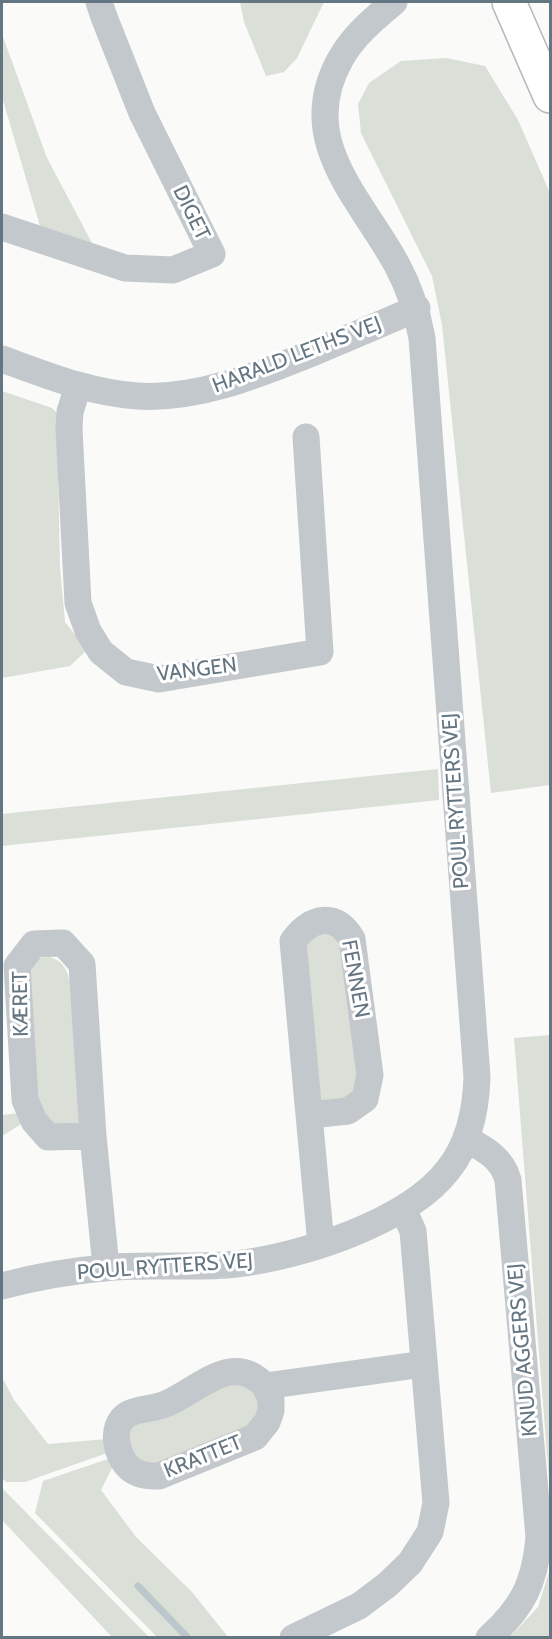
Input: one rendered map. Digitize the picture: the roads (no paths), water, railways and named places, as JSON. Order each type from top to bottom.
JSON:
[{"type":"main road","points":[[509,2],[550,96]]},
{"type":"street","name":"DIGET","points":[[2,227],[125,268],[173,270],[212,254],[142,113],[99,2]]},
{"type":"street","name":"POUL RYTTERS VEJ","points":[[2,1286],[106,1267],[236,1264],[270,1258],[323,1243],[368,1227],[403,1209],[448,1171],[466,1139],[476,1102],[477,1077],[422,338],[417,308],[397,265],[342,179],[327,138],[327,99],[331,80],[341,58],[353,41],[394,2]]},
{"type":"street","name":"HARALD LETHS VEJ","points":[[2,359],[78,386],[110,393],[139,397],[199,392],[270,370],[417,308]]},
{"type":"street","name":"VANGEN","points":[[78,386],[70,412],[69,429],[78,603],[88,632],[101,652],[126,672],[159,679],[320,652],[306,437]]},
{"type":"street","name":"FENNEN","points":[[310,1115],[348,1111],[365,1099],[370,1074],[352,939],[345,927],[335,922],[310,923],[293,941],[320,1234],[323,1243]]},
{"type":"street","name":"KÆRET","points":[[93,1136],[48,1137],[34,1121],[25,1100],[17,966],[34,944],[63,943],[82,964],[93,1136],[106,1267]]},
{"type":"street","name":"KNUD AGGERS VEJ","points":[[466,1139],[487,1150],[500,1162],[505,1168],[508,1180],[539,1537],[537,1556],[527,1593],[489,1638]]},
{"type":"street","points":[[293,1638],[359,1606],[387,1586],[410,1563],[430,1532],[436,1503],[413,1231],[403,1209]]},
{"type":"street","points":[[265,1386],[424,1364]]},
{"type":"street","name":"KRATTET","points":[[231,1370],[246,1371],[265,1386],[271,1400],[271,1411],[267,1422],[255,1437],[159,1476],[143,1476],[133,1471],[124,1463],[118,1451],[117,1434],[127,1414],[166,1404],[231,1370]]},
{"type":"waterway","points":[[138,1586],[188,1638]]}]
